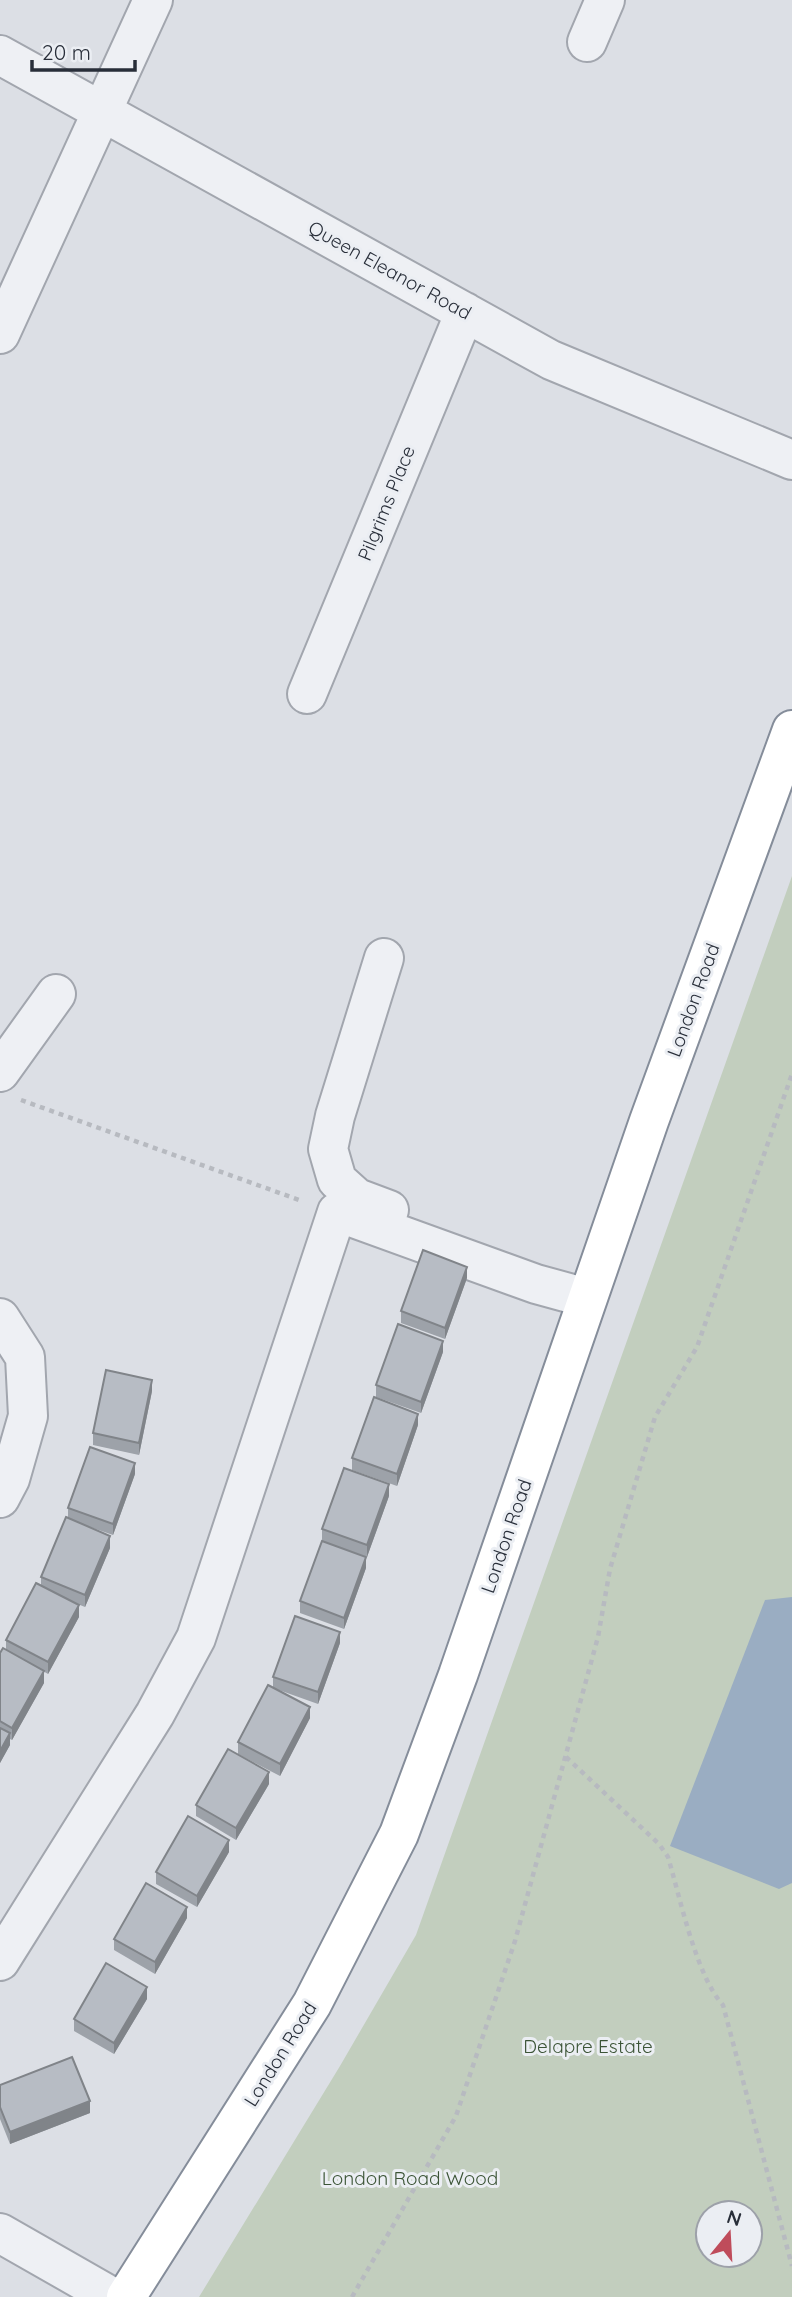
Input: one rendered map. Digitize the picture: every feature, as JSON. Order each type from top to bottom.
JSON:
[{"type":"highway","name":"London Road","points":[[126,2297],[312,2004],[399,1835],[463,1662],[649,1121],[792,730]]},
{"type":"street","points":[[0,334],[153,0]]},
{"type":"street","points":[[587,42],[605,0]]},
{"type":"street","name":"Queen Eleanor Road","points":[[0,55],[551,360],[792,460]]},
{"type":"street","name":"Pilgrims Place","points":[[307,694],[465,312]]},
{"type":"street","points":[[384,958],[335,1116],[328,1149],[337,1180],[357,1198],[493,1250],[514,1262],[536,1284]]},
{"type":"street","points":[[6,1084],[56,994]]},
{"type":"street","points":[[0,1961],[155,1714],[196,1638],[337,1212],[536,1284],[587,1298]]},
{"type":"street","points":[[0,1318],[25,1357],[28,1416],[10,1479],[0,1498]]},
{"type":"street","points":[[0,2233],[113,2297]]},
{"type":"path","points":[[352,2297],[456,2116],[515,1941],[598,1636],[610,1569],[655,1417],[697,1347],[792,1074]]},
{"type":"path","points":[[6,1084],[337,1212]]},
{"type":"path","points":[[566,1757],[659,1844],[668,1857],[697,1956],[713,1994],[723,2006],[792,2266]]},
{"type":"green space","name":"Delapre Estate","points":[[792,876],[792,2297],[199,2297],[340,2066],[416,1935]]},
{"type":"water","points":[[792,1597],[792,1883],[779,1889],[670,1846],[765,1600]]},
{"type":"building","points":[[423,1250],[467,1267],[445,1328],[401,1311]]},
{"type":"building","points":[[398,1324],[443,1341],[421,1402],[376,1385]]},
{"type":"building","points":[[106,1370],[152,1380],[139,1443],[93,1433]]},
{"type":"building","points":[[374,1397],[418,1414],[397,1474],[352,1458]]},
{"type":"building","points":[[90,1447],[135,1463],[113,1524],[68,1508]]},
{"type":"building","points":[[344,1468],[389,1484],[367,1545],[322,1529]]},
{"type":"building","points":[[66,1517],[110,1536],[85,1595],[41,1577]]},
{"type":"building","points":[[322,1541],[366,1557],[344,1618],[300,1601]]},
{"type":"building","points":[[36,1583],[79,1605],[48,1662],[6,1640]]},
{"type":"building","points":[[295,1616],[340,1632],[318,1692],[273,1677]]},
{"type":"building","points":[[3,1648],[44,1671],[12,1728],[0,1721],[0,1653]]},
{"type":"building","points":[[268,1685],[310,1707],[280,1764],[238,1742]]},
{"type":"building","points":[[0,1728],[10,1733],[0,1751]]},
{"type":"building","points":[[228,1749],[269,1772],[236,1828],[196,1805]]},
{"type":"building","points":[[188,1816],[229,1840],[197,1896],[156,1872]]},
{"type":"building","points":[[146,1883],[187,1907],[155,1962],[114,1939]]},
{"type":"building","points":[[106,1963],[147,1987],[114,2043],[74,2019]]},
{"type":"building","points":[[72,2057],[90,2101],[10,2132],[0,2107],[0,2085]]},
{"type":"park label","name":"London Road Wood","points":[[410,2178]]}]
